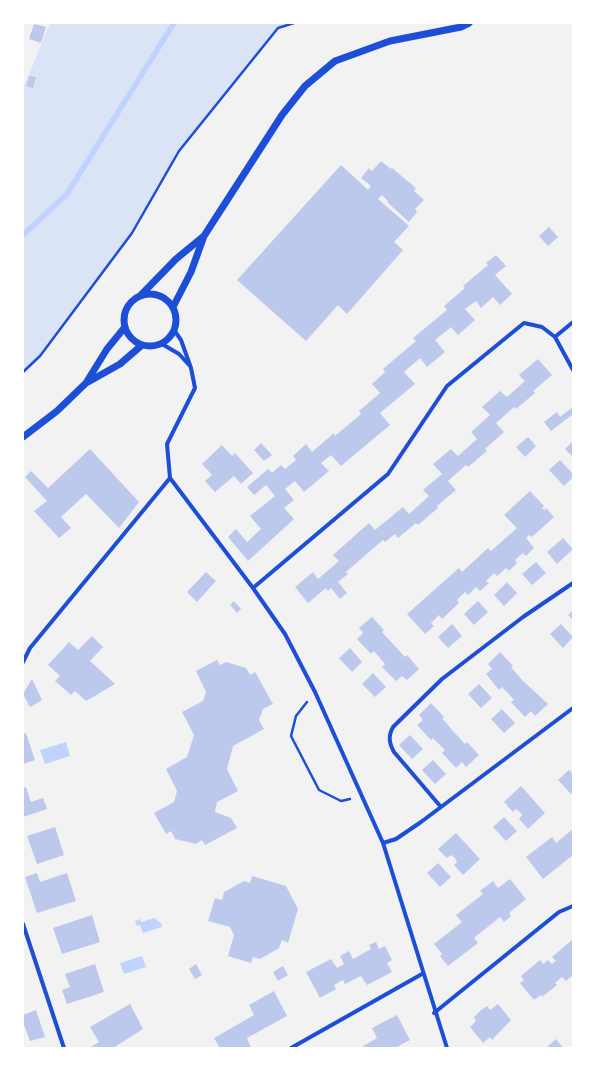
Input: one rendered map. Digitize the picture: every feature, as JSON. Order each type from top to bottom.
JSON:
[{"type":"street","points":[[173,308],[191,272],[204,236],[282,114],[305,86],[335,61],[390,41],[461,27],[469,23]]},
{"type":"street","points":[[139,296],[154,294],[168,301],[173,308],[176,315],[174,330],[162,344],[149,347],[134,342],[128,335],[125,327],[124,320],[128,306],[176,259],[204,236]]},
{"type":"street","points":[[555,337],[573,322]]},
{"type":"street","points":[[253,588],[388,474],[447,386],[524,323],[542,327],[555,337],[573,370]]},
{"type":"street","points":[[23,437],[57,411],[86,383],[107,349],[125,327]]},
{"type":"street","points":[[174,330],[181,340],[191,368],[195,388],[167,444],[170,478],[253,588],[285,634],[315,692],[383,843],[434,1013],[447,1048]]},
{"type":"street","points":[[162,344],[179,354],[191,368]]},
{"type":"street","points":[[86,383],[120,364],[142,345]]},
{"type":"street","points":[[23,662],[30,648],[170,478]]},
{"type":"street","points":[[441,807],[394,752],[389,739],[390,732],[393,727],[442,679],[523,617],[573,583]]},
{"type":"street","points":[[383,843],[396,839],[573,708]]},
{"type":"street","points":[[434,1013],[559,912],[573,906]]},
{"type":"street","points":[[23,924],[64,1048]]},
{"type":"street","points":[[291,1048],[422,974]]},
{"type":"path","points":[[23,372],[40,356],[132,233],[179,151],[278,28],[294,23]]},
{"type":"path","points":[[315,692],[296,716],[291,736],[319,790],[341,801],[362,795]]},
{"type":"shaded area","points":[[50,23],[294,23],[278,28],[179,151],[132,233],[40,356],[23,372],[23,89]]},
{"type":"water","points":[[66,742],[70,756],[45,764],[40,750]]},
{"type":"water","points":[[154,918],[161,923],[162,927],[143,933],[140,925],[137,926],[135,921],[140,919],[141,922]]},
{"type":"water","points":[[142,956],[146,967],[124,974],[120,963]]},
{"type":"building","points":[[34,24],[46,27],[41,43],[29,39]]},
{"type":"building","points":[[29,76],[36,77],[33,88],[26,86]]},
{"type":"building","points":[[381,161],[416,188],[414,191],[424,200],[415,209],[417,212],[409,222],[387,202],[388,201],[382,195],[378,199],[409,226],[394,242],[403,250],[347,314],[338,305],[306,341],[237,280],[341,165],[368,190],[371,186],[361,178],[369,168],[372,171]]},
{"type":"building","points":[[549,227],[558,237],[548,246],[539,236]]},
{"type":"building","points":[[496,255],[506,266],[495,275],[512,294],[500,305],[493,297],[481,308],[476,301],[465,309],[475,320],[458,335],[451,327],[435,340],[445,352],[427,367],[420,358],[404,372],[415,384],[380,413],[390,425],[341,466],[331,455],[321,463],[329,471],[304,492],[295,481],[285,489],[294,500],[284,508],[294,519],[248,561],[228,537],[236,529],[247,542],[261,529],[250,516],[275,496],[266,485],[254,495],[247,487],[268,469],[272,473],[281,465],[285,469],[296,460],[293,456],[306,444],[312,452],[334,433],[335,436],[361,414],[359,411],[380,393],[372,384],[385,372],[383,369],[416,341],[413,338],[447,310],[444,306],[465,288],[463,286],[488,265],[486,263]]},
{"type":"building","points":[[538,359],[552,375],[533,391],[535,393],[516,409],[514,407],[496,423],[504,432],[485,449],[487,451],[468,467],[466,465],[448,481],[456,490],[418,525],[416,523],[398,538],[395,534],[385,542],[383,540],[346,572],[348,574],[338,582],[347,593],[340,599],[331,588],[328,591],[326,588],[308,603],[295,587],[313,572],[318,579],[339,561],[333,555],[369,523],[375,530],[403,507],[409,514],[429,496],[423,490],[442,474],[433,464],[451,449],[458,456],[477,439],[471,432],[490,415],[482,407],[500,391],[507,397],[525,381],[519,375]]},
{"type":"building","points":[[573,407],[573,414],[551,431],[544,422],[557,412],[560,417]]},
{"type":"building","points":[[528,437],[536,446],[525,457],[516,447]]},
{"type":"building","points":[[573,441],[573,457],[565,449]]},
{"type":"building","points":[[261,443],[272,455],[264,461],[254,450]]},
{"type":"building","points":[[222,445],[232,456],[235,453],[253,473],[241,484],[234,476],[215,492],[205,481],[212,475],[202,464]]},
{"type":"building","points":[[90,449],[139,502],[119,528],[86,494],[61,517],[71,528],[59,538],[34,511],[47,501],[25,477],[31,471],[48,488]]},
{"type":"building","points":[[560,460],[573,474],[573,477],[564,486],[549,470]]},
{"type":"building","points":[[530,491],[544,506],[542,508],[544,510],[546,508],[554,517],[532,537],[529,535],[526,538],[534,548],[526,556],[523,553],[515,560],[517,563],[509,571],[506,568],[497,576],[494,573],[486,581],[489,583],[480,591],[476,587],[468,595],[465,592],[457,600],[459,603],[442,619],[439,615],[431,623],[434,626],[425,634],[407,614],[459,568],[462,572],[488,548],[491,551],[517,528],[504,515]]},
{"type":"building","points":[[563,538],[573,549],[557,564],[547,552]]},
{"type":"building","points":[[536,562],[546,573],[532,585],[522,574]]},
{"type":"building","points":[[206,572],[216,581],[197,602],[187,592]]},
{"type":"building","points":[[507,582],[517,593],[504,606],[494,595]]},
{"type":"building","points":[[234,601],[241,609],[237,613],[230,605]]},
{"type":"building","points":[[478,601],[488,612],[474,625],[464,614]]},
{"type":"building","points":[[573,610],[573,620],[568,615]]},
{"type":"building","points":[[372,617],[384,630],[382,632],[405,657],[407,655],[419,669],[407,680],[402,676],[396,681],[382,667],[385,664],[374,651],[371,654],[357,639],[363,633],[359,628]]},
{"type":"building","points":[[452,624],[462,636],[448,648],[438,637]]},
{"type":"building","points":[[561,624],[573,637],[563,648],[550,634]]},
{"type":"building","points":[[92,636],[103,647],[90,661],[115,684],[86,701],[75,691],[71,695],[55,681],[60,676],[48,665],[69,642],[78,650]]},
{"type":"building","points":[[350,648],[362,662],[352,672],[339,658]]},
{"type":"building","points":[[500,652],[513,666],[511,667],[522,680],[548,704],[535,716],[531,711],[525,717],[511,702],[514,700],[508,693],[502,687],[499,690],[486,674],[492,669],[488,664]]},
{"type":"building","points":[[217,660],[220,665],[226,662],[246,668],[250,675],[255,672],[273,704],[263,709],[259,720],[264,729],[233,746],[227,769],[238,791],[217,802],[215,812],[231,818],[237,828],[205,845],[202,840],[196,844],[175,839],[171,831],[166,834],[154,813],[174,802],[177,791],[166,769],[187,757],[194,735],[182,712],[203,701],[206,692],[196,671]]},
{"type":"building","points":[[373,673],[386,687],[375,697],[362,684]]},
{"type":"building","points":[[32,679],[42,700],[30,707],[23,694]]},
{"type":"building","points":[[479,684],[492,698],[481,708],[468,694]]},
{"type":"building","points":[[431,703],[465,744],[467,742],[479,755],[466,767],[462,762],[456,768],[442,753],[445,750],[433,738],[431,740],[417,725],[423,720],[419,715]]},
{"type":"building","points":[[502,709],[515,723],[504,733],[491,719]]},
{"type":"building","points":[[26,733],[35,760],[23,764],[23,734]]},
{"type":"building","points":[[410,735],[423,749],[412,759],[399,745]]},
{"type":"building","points":[[433,760],[446,774],[435,784],[422,770]]},
{"type":"building","points":[[569,770],[573,774],[573,792],[571,794],[558,780]]},
{"type":"building","points":[[521,786],[545,813],[528,829],[519,819],[522,815],[520,812],[516,809],[513,812],[504,802]]},
{"type":"building","points":[[26,787],[31,802],[43,798],[47,809],[23,817],[23,788]]},
{"type":"building","points":[[504,817],[517,831],[506,841],[493,827]]},
{"type":"building","points":[[55,827],[64,855],[37,864],[27,836]]},
{"type":"building","points":[[573,829],[573,855],[543,879],[526,857],[552,837],[556,843]]},
{"type":"building","points":[[456,833],[480,859],[463,875],[454,865],[457,862],[455,858],[451,855],[447,858],[438,849]]},
{"type":"building","points":[[438,863],[451,877],[440,887],[427,873]]},
{"type":"building","points":[[37,873],[40,882],[67,873],[76,901],[37,913],[25,877]]},
{"type":"building","points":[[252,876],[286,886],[298,909],[288,943],[282,940],[279,948],[260,959],[253,957],[251,963],[228,956],[234,935],[230,927],[208,921],[215,898],[222,900],[224,892],[244,881],[250,883]]},
{"type":"building","points":[[510,879],[526,899],[509,913],[511,916],[504,922],[500,917],[474,938],[478,943],[448,966],[440,956],[442,954],[434,944],[462,922],[456,915],[483,894],[480,891],[493,881],[498,888]]},
{"type":"building","points":[[92,915],[100,942],[62,954],[53,928]]},
{"type":"building","points":[[572,940],[573,975],[566,981],[562,977],[555,983],[557,985],[542,997],[541,995],[534,1000],[520,983],[524,980],[521,976],[540,960],[543,964],[548,960],[552,964],[556,961],[552,957]]},
{"type":"building","points":[[376,942],[379,949],[385,946],[392,960],[387,963],[392,972],[367,985],[361,976],[345,984],[343,980],[334,985],[336,989],[320,998],[306,972],[331,959],[337,968],[344,964],[340,956],[349,951],[353,959],[371,949],[369,945]]},
{"type":"building","points":[[95,964],[104,992],[67,1004],[62,990],[70,987],[65,974]]},
{"type":"building","points":[[196,964],[202,975],[195,979],[189,969]]},
{"type":"building","points":[[283,966],[288,975],[278,981],[273,972]]},
{"type":"building","points":[[274,991],[287,1016],[247,1038],[251,1048],[220,1048],[214,1038],[254,1015],[249,1005]]},
{"type":"building","points":[[130,1004],[143,1029],[113,1048],[89,1048],[99,1042],[90,1027]]},
{"type":"building","points":[[498,1004],[511,1020],[492,1040],[490,1037],[483,1043],[470,1027],[476,1021],[474,1017],[480,1011],[487,1006],[490,1010]]},
{"type":"building","points":[[36,1010],[45,1037],[30,1041],[23,1022],[23,1015]]},
{"type":"building","points":[[397,1015],[410,1040],[395,1048],[360,1048],[377,1038],[372,1028]]},
{"type":"building","points":[[556,1039],[563,1048],[547,1047]]},
{"type":"waterway","points":[[23,235],[67,194],[174,23]]}]
